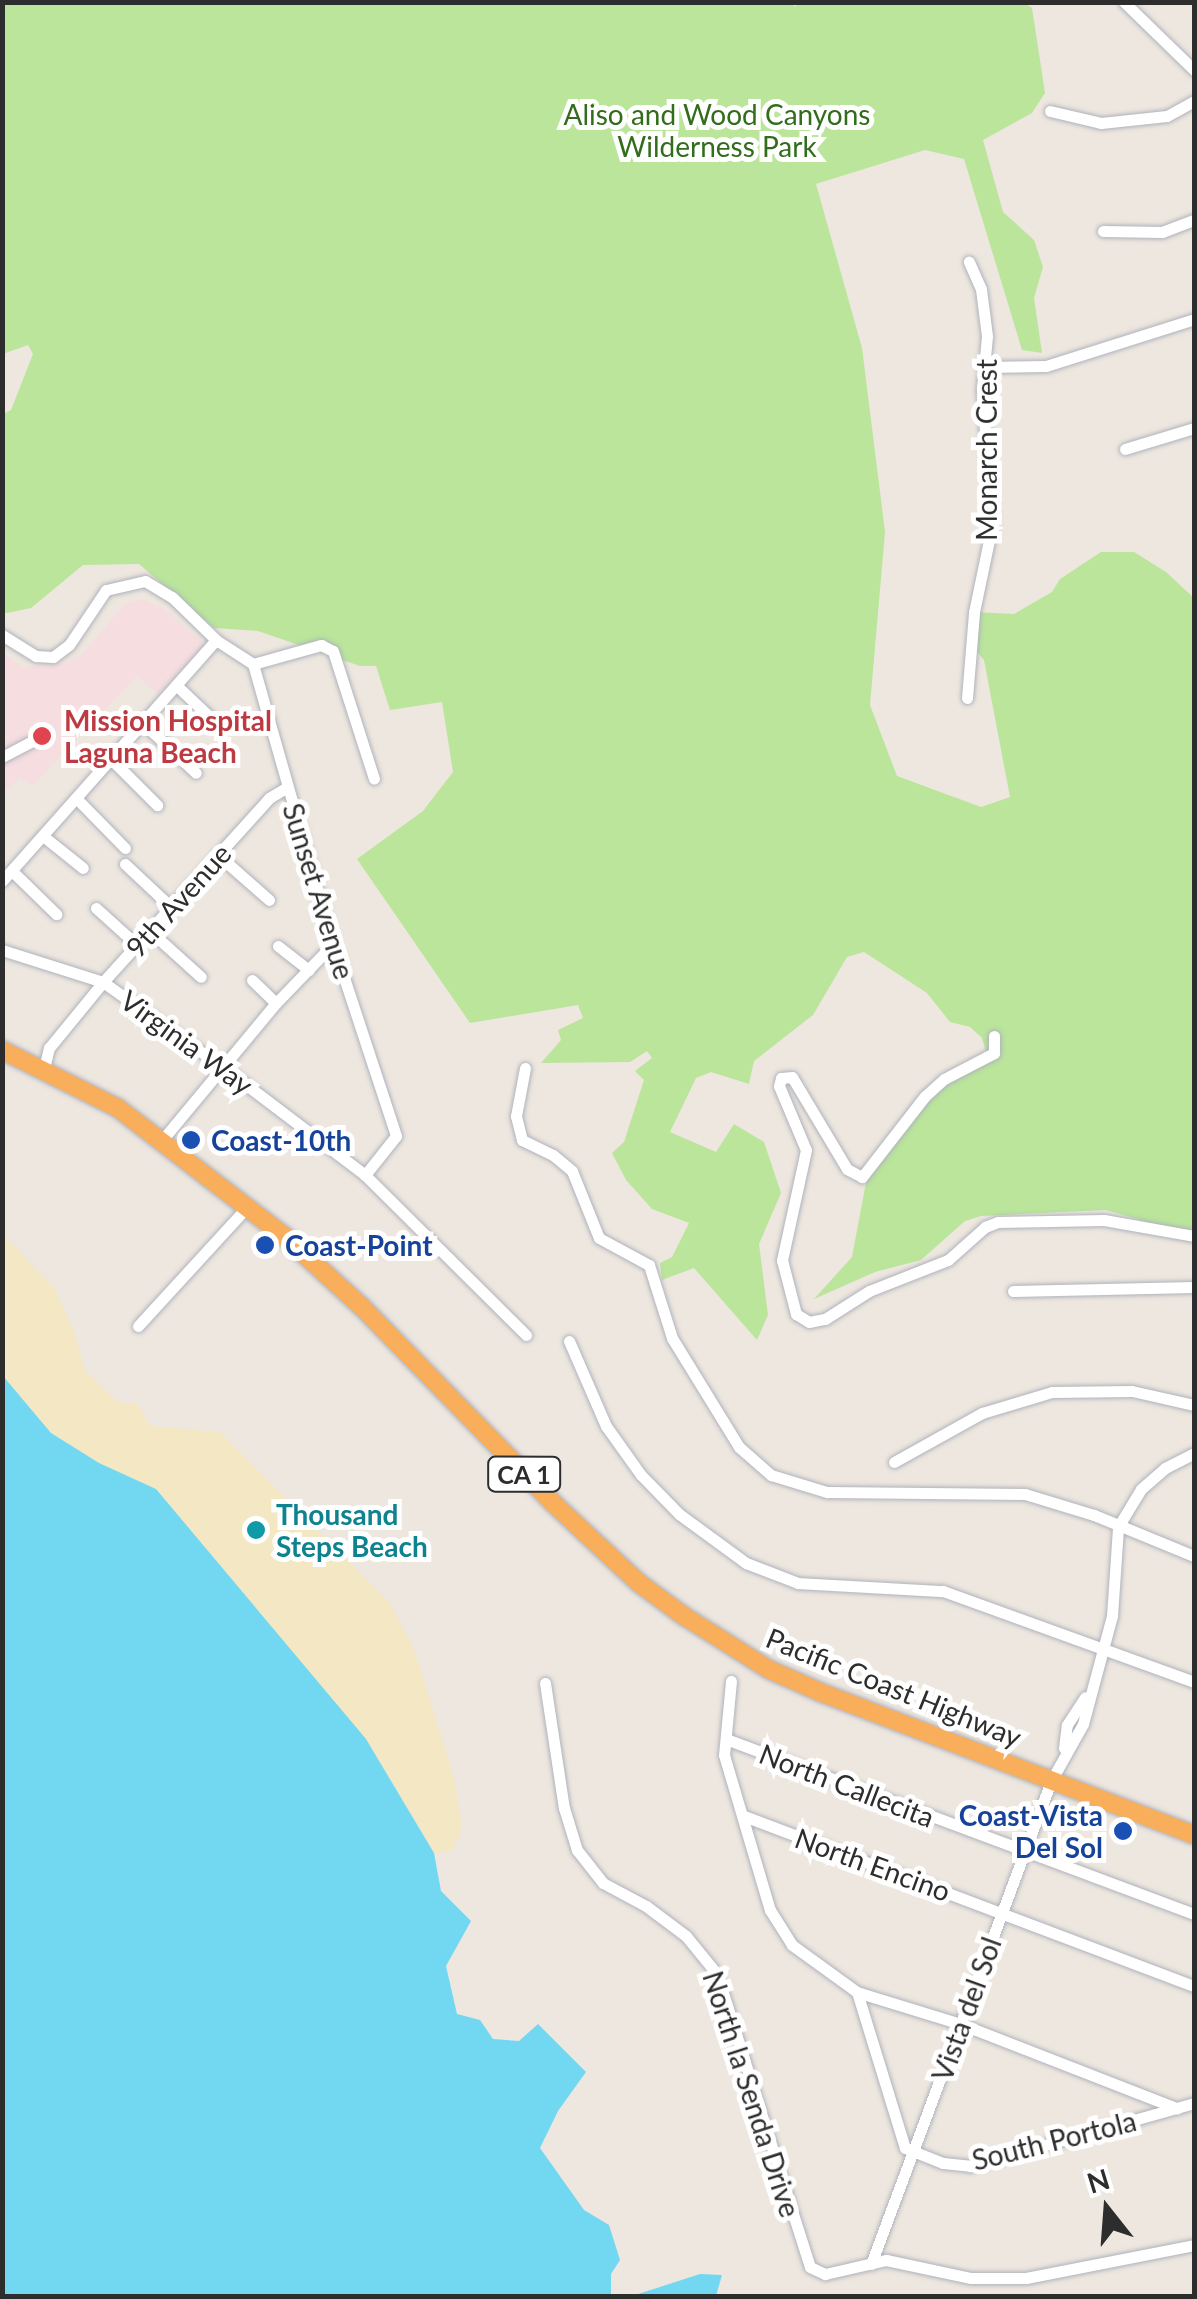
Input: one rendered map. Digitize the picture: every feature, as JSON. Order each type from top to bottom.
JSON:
[{"type":"highway","name":"Pacific Coast Highway","points":[[2,1050],[118,1108],[247,1207],[362,1306],[605,1553],[684,1616],[768,1669],[1194,1835]]},
{"type":"street","points":[[1124,2],[1194,70]]},
{"type":"street","points":[[1050,111],[1101,123],[1167,116],[1194,101]]},
{"type":"street","points":[[1103,231],[1162,232],[1194,220]]},
{"type":"street","name":"Monarch Crest","points":[[967,698],[974,612],[992,526],[984,447],[986,336],[982,289],[970,262]]},
{"type":"street","points":[[984,368],[1046,366],[1194,319]]},
{"type":"street","points":[[1125,449],[1194,428]]},
{"type":"street","points":[[2,635],[36,656],[53,657],[69,645],[106,590],[145,581],[172,597],[216,640],[253,664],[321,645],[333,651],[374,779]]},
{"type":"street","points":[[56,914],[7,876],[216,640]]},
{"type":"street","name":"Sunset Avenue","points":[[253,664],[287,787],[331,922],[333,944],[396,1136],[365,1175]]},
{"type":"street","points":[[176,684],[214,721]]},
{"type":"street","points":[[142,722],[196,773]]},
{"type":"street","points":[[2,757],[38,738]]},
{"type":"street","points":[[112,760],[158,804]]},
{"type":"street","name":"9th Avenue","points":[[44,1069],[49,1048],[172,908],[198,870],[218,855],[268,798],[287,787]]},
{"type":"street","points":[[76,798],[125,848]]},
{"type":"street","points":[[43,836],[82,868]]},
{"type":"street","points":[[218,855],[268,900]]},
{"type":"street","points":[[124,864],[172,908]]},
{"type":"street","points":[[96,908],[138,946]]},
{"type":"street","points":[[151,932],[201,976]]},
{"type":"street","points":[[163,1139],[276,1004],[333,944]]},
{"type":"street","points":[[278,946],[309,970]]},
{"type":"street","name":"Virginia Way","points":[[2,950],[103,982],[222,1067],[365,1175],[526,1336]]},
{"type":"street","points":[[252,980],[276,1004]]},
{"type":"street","points":[[994,1036],[994,1052],[944,1079],[925,1096],[862,1177],[846,1169],[792,1077],[782,1078],[778,1086],[806,1150],[782,1260],[796,1314],[808,1322],[824,1319],[869,1292],[948,1260],[985,1227],[998,1222],[1104,1220],[1194,1236]]},
{"type":"street","points":[[525,1068],[516,1116],[522,1140],[572,1170],[599,1238],[649,1265],[672,1338],[739,1447],[770,1475],[826,1492],[1006,1491],[1058,1504],[1194,1556]]},
{"type":"street","points":[[138,1326],[247,1207]]},
{"type":"street","points":[[1013,1291],[1194,1287]]},
{"type":"street","points":[[570,1341],[606,1426],[640,1475],[679,1514],[746,1563],[798,1583],[943,1591],[1194,1682]]},
{"type":"street","points":[[894,1462],[982,1413],[1052,1392],[1132,1391],[1194,1405]]},
{"type":"street","name":"Vista del Sol","points":[[871,2264],[1064,1755],[1067,1725],[1090,1689],[1112,1616],[1118,1527],[1141,1489],[1164,1468],[1194,1452]]},
{"type":"street","points":[[731,1681],[726,1739],[728,1774],[780,1929],[809,1962],[856,1992],[960,2024],[1177,2108]]},
{"type":"street","name":"North la Senda Drive","points":[[545,1683],[564,1808],[577,1850],[603,1883],[646,1906],[686,1936],[717,1974],[810,2267],[825,2274],[886,2260],[972,2278],[1026,2278],[1194,2244]]},
{"type":"street","name":"North Callecita","points":[[726,1739],[1194,1914]]},
{"type":"street","name":"North Encino","points":[[744,1816],[1194,1986]]},
{"type":"street","points":[[856,1992],[905,2148],[914,2152]]},
{"type":"street","name":"South Portola","points":[[914,2152],[942,2163],[970,2166],[1194,2103]]},
{"type":"shaded area","name":"Mission Hospital Laguna Beach","points":[[141,599],[163,608],[205,644],[159,694],[137,677],[32,786],[20,778],[3,793],[3,653],[22,667],[64,664],[81,656],[123,605]]},
{"type":"green space","name":"Aliso and Wood Canyons Wilderness Park","points":[[792,2],[795,7],[798,2],[1025,3],[1032,8],[1045,93],[1032,113],[983,140],[1003,212],[1034,240],[1043,267],[1034,298],[1042,353],[1022,350],[964,159],[925,150],[816,184],[862,348],[885,532],[870,705],[897,776],[981,807],[1010,797],[984,660],[972,646],[974,612],[1014,614],[1052,592],[1060,579],[1101,552],[1134,552],[1166,572],[1194,598],[1194,1230],[1168,1228],[1106,1210],[981,1216],[965,1221],[921,1260],[875,1272],[814,1299],[852,1257],[867,1177],[923,1091],[986,1052],[982,1038],[970,1027],[950,1022],[927,993],[864,952],[847,957],[813,1015],[754,1061],[749,1084],[711,1072],[696,1078],[670,1132],[716,1152],[734,1124],[764,1142],[781,1193],[759,1244],[768,1315],[757,1340],[694,1268],[662,1280],[660,1263],[672,1257],[689,1223],[652,1209],[626,1180],[612,1153],[624,1142],[644,1080],[635,1071],[652,1058],[647,1051],[630,1062],[541,1063],[561,1040],[558,1030],[583,1018],[578,1005],[470,1023],[357,859],[423,811],[453,772],[442,702],[390,710],[376,666],[360,666],[258,631],[214,628],[139,564],[83,565],[31,608],[2,614],[3,414],[11,410],[33,354],[28,345],[3,354],[3,3]]},
{"type":"sand","name":"Thousand Steps Beach","points":[[2,1233],[55,1289],[75,1334],[85,1371],[117,1402],[137,1404],[150,1426],[220,1432],[390,1603],[415,1652],[454,1778],[462,1828],[452,1851],[434,1853],[366,1739],[99,1463],[51,1433],[3,1376]]},
{"type":"water","points":[[3,1376],[51,1433],[99,1463],[156,1489],[366,1739],[434,1853],[441,1891],[471,1921],[446,1966],[457,2014],[480,2020],[493,2039],[519,2041],[538,2024],[586,2072],[558,2111],[540,2148],[584,2210],[609,2225],[620,2260],[611,2274],[611,2296],[3,2296]]},
{"type":"water","points":[[700,2274],[722,2275],[716,2296],[632,2296]]},
{"type":"place","name":"Mission Hospital Laguna Beach","points":[[42,736]]},
{"type":"place","name":"Coast-10th","points":[[191,1140]]},
{"type":"place","name":"Coast-Point","points":[[265,1245]]},
{"type":"place","name":"Thousand Steps Beach","points":[[256,1530]]},
{"type":"place","name":"Coast-Vista Del Sol","points":[[1123,1831]]}]
